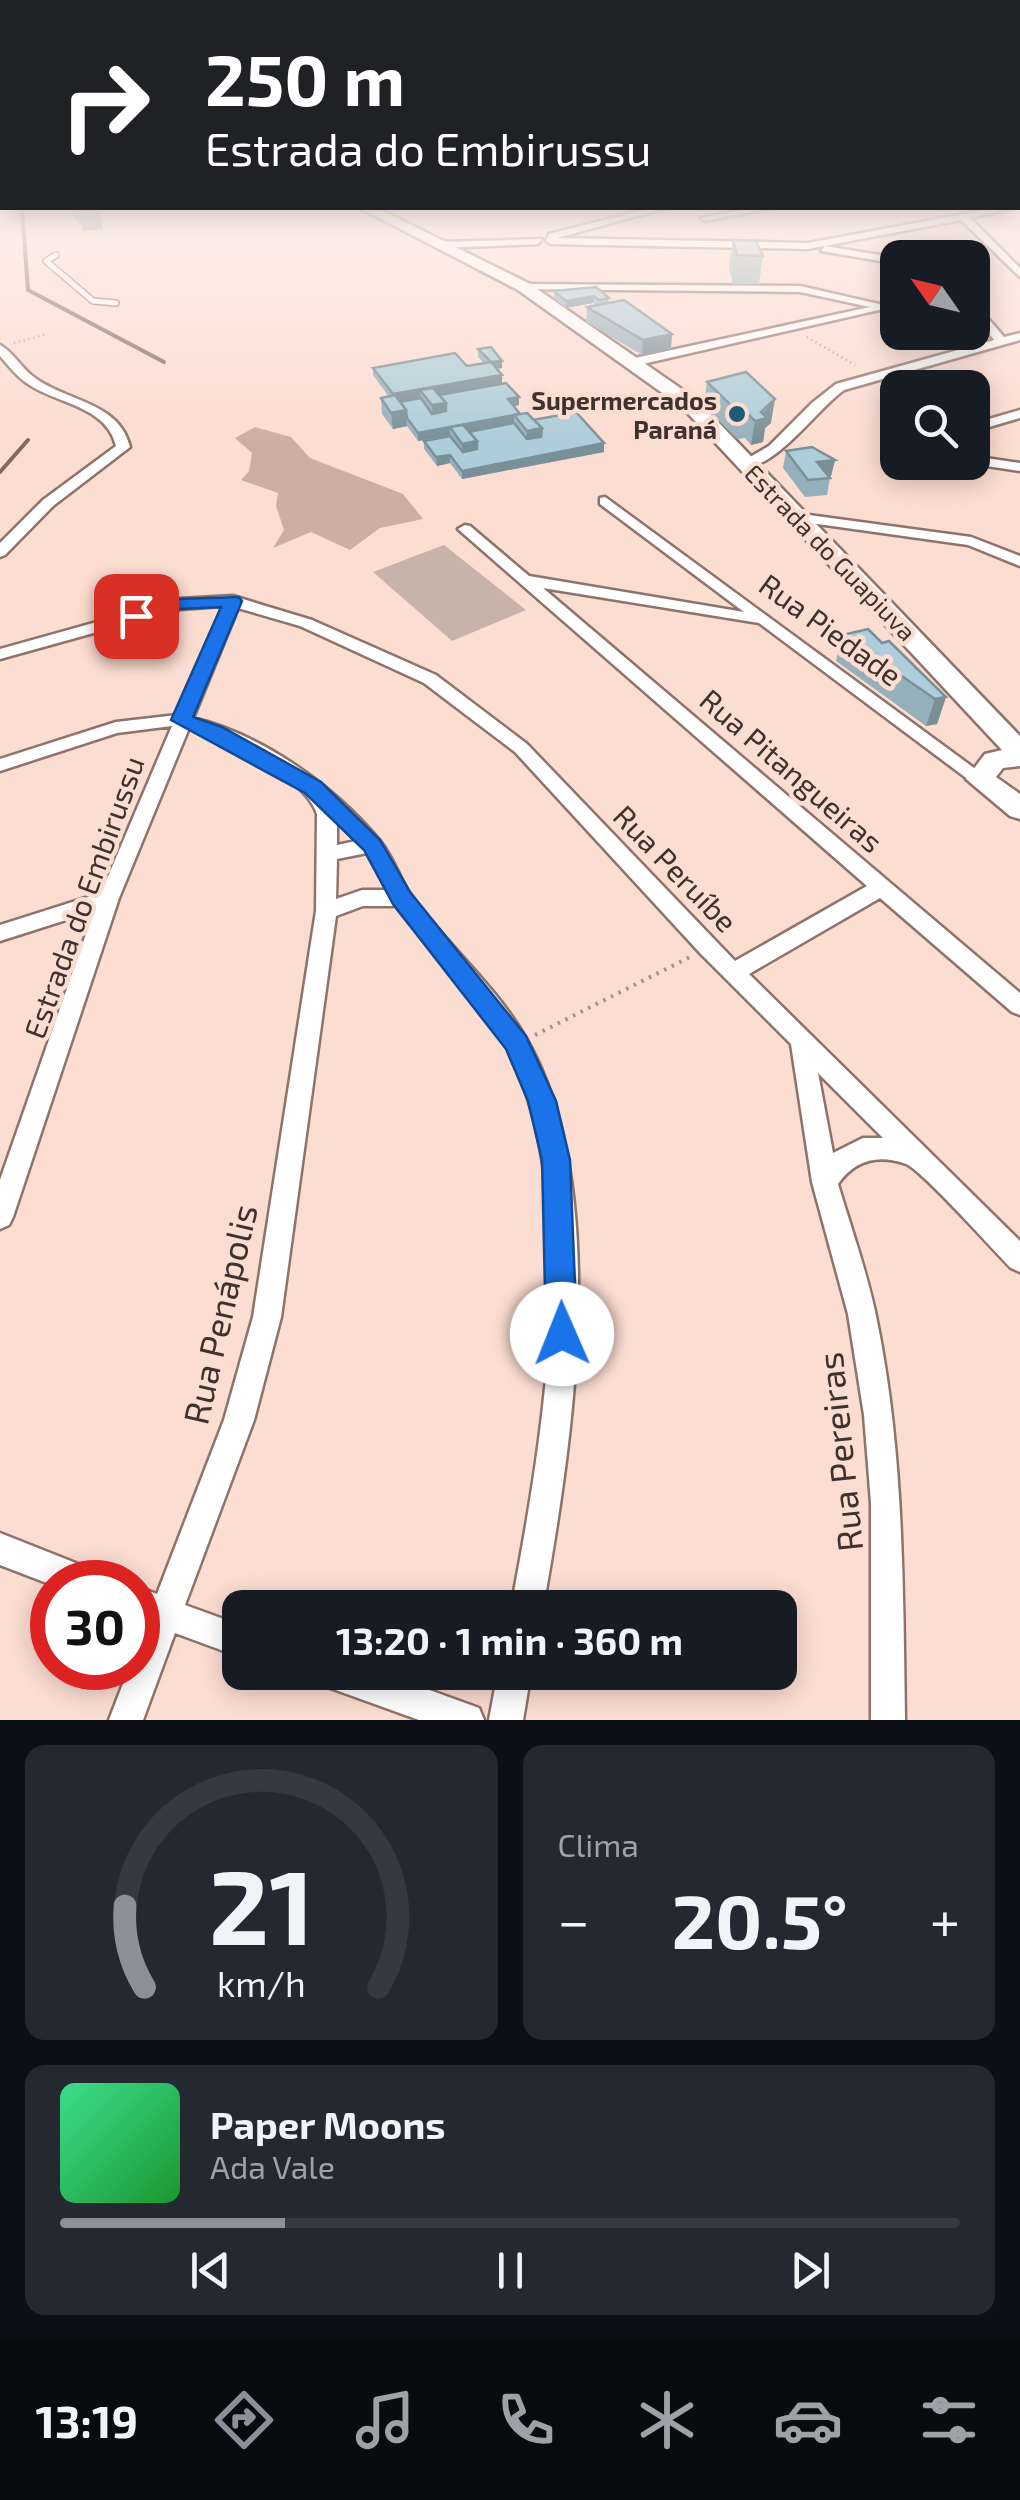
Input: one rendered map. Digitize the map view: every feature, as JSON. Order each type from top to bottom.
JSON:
[{"type":"street","name":"Estrada do Guapiuva","points":[[512,281],[572,316],[689,403],[794,518],[864,583],[1003,756]]},
{"type":"street","points":[[524,287],[800,290],[880,303]]},
{"type":"street","points":[[634,362],[880,308]]},
{"type":"street","points":[[990,327],[1001,341]]},
{"type":"street","points":[[748,464],[774,448],[823,396],[872,375],[1020,336]]},
{"type":"street","points":[[0,348],[32,382],[89,408],[115,428],[123,447],[48,502],[0,552]]},
{"type":"street","points":[[990,423],[1020,414]]},
{"type":"street","points":[[990,463],[1020,467]]},
{"type":"street","name":"Rua Piedade","points":[[605,501],[764,620],[1003,756],[1020,809]]},
{"type":"street","points":[[794,518],[952,537],[998,549],[1020,562]]},
{"type":"street","name":"Rua Pitangueiras","points":[[465,528],[1020,1006]]},
{"type":"street","points":[[524,580],[764,620]]},
{"type":"street","name":"Rua Peruíbe","points":[[0,654],[178,604],[233,601],[266,608],[348,640],[461,699],[521,748],[709,948],[1020,1259]]},
{"type":"street","name":"Estrada do Embirussu","points":[[0,1217],[109,898],[233,601]]},
{"type":"street","points":[[0,765],[142,723],[181,720],[215,731],[263,756],[301,778],[372,845],[401,898],[517,1044],[542,1101],[556,1160],[560,1202],[562,1334],[556,1419],[531,1590]]},
{"type":"street","name":"Rua Penápolis","points":[[160,1592],[239,1420],[267,1316],[326,911],[327,814],[321,797]]},
{"type":"street","points":[[328,854],[372,845]]},
{"type":"street","points":[[734,972],[882,887]]},
{"type":"street","points":[[0,933],[109,898]]},
{"type":"street","points":[[326,911],[362,898],[401,898]]},
{"type":"street","name":"Rua Pereiras","points":[[801,1038],[825,1182],[862,1314],[878,1415],[886,1503],[888,1720]]},
{"type":"street","points":[[825,1182],[838,1160],[855,1150],[875,1147],[915,1155]]},
{"type":"street","points":[[0,1549],[30,1561]]},
{"type":"street","points":[[160,1612],[222,1634]]},
{"type":"street","name":"Rua Penápolis","points":[[126,1720],[133,1690]]},
{"type":"street","points":[[382,1690],[467,1720]]},
{"type":"street","points":[[506,1720],[512,1690]]},
{"type":"lane","points":[[70,281],[93,301],[116,304]]},
{"type":"path","points":[[790,327],[872,375]]},
{"type":"path","points":[[0,348],[44,334]]},
{"type":"path","points":[[517,1044],[709,948]]},
{"type":"shaded area","points":[[255,427],[291,437],[310,458],[403,494],[423,519],[380,528],[350,550],[311,532],[273,548],[284,530],[276,506],[278,493],[241,480],[249,471],[252,453],[235,438]]},
{"type":"shaded area","points":[[444,545],[526,610],[452,641],[373,572]]},
{"type":"building","points":[[596,287],[609,298],[599,300],[594,296],[566,301],[554,291]]},
{"type":"building","points":[[624,300],[672,334],[643,340],[587,307]]},
{"type":"building","points":[[491,347],[502,361],[491,362],[478,349]]},
{"type":"building","points":[[455,353],[467,366],[491,362],[502,375],[393,394],[373,368]]},
{"type":"building","points":[[746,372],[775,399],[761,412],[767,418],[755,421],[748,414],[741,415],[707,382]]},
{"type":"building","points":[[506,383],[519,397],[508,399],[520,414],[418,433],[400,402],[421,398],[432,414],[446,411],[446,403],[439,395]]},
{"type":"building","points":[[433,388],[446,403],[432,405],[420,390]]},
{"type":"building","points":[[395,395],[406,410],[391,413],[381,398]]},
{"type":"building","points":[[576,412],[604,443],[462,471],[450,455],[436,457],[424,441],[450,436],[463,452],[477,449],[477,441],[469,432],[514,423],[527,439],[541,437],[542,428],[533,420]]},
{"type":"building","points":[[527,413],[542,428],[527,431],[514,415]]},
{"type":"building","points":[[463,425],[477,441],[462,444],[450,427]]},
{"type":"building","points":[[812,447],[835,460],[817,462],[830,478],[808,480],[786,451]]},
{"type":"building","points":[[868,629],[882,643],[889,641],[946,697],[935,699],[842,635]]},
{"type":"waterway","points":[[27,281],[28,290],[164,362]]},
{"type":"waterway","points":[[0,472],[28,440]]},
{"type":"place","name":"Supermercados Paraná","points":[[737,414]]},
{"type":"route","points":[[136,616],[178,604],[233,601],[181,720],[215,731],[313,788],[372,845],[401,898],[517,1044],[542,1101],[556,1160],[562,1334]]}]
